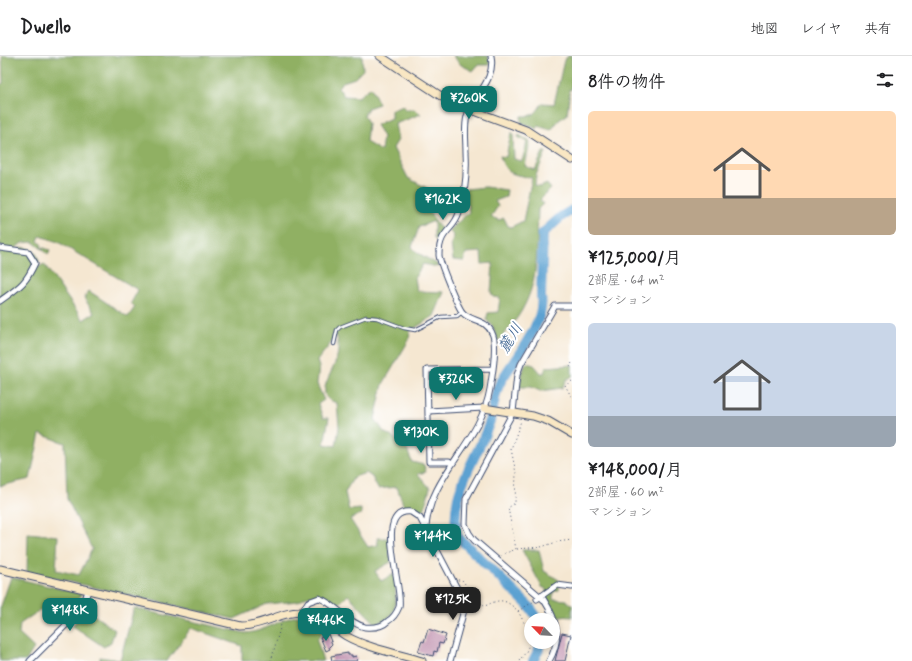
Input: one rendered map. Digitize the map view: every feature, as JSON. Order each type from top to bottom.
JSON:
[{"type":"street","points":[[380,56],[444,98],[470,110],[526,130],[572,160]]},
{"type":"street","points":[[426,528],[431,499],[472,435],[486,409],[490,389],[495,344],[493,334],[486,324],[462,312],[440,266],[439,243],[442,236],[454,222],[460,210],[465,169],[465,131],[470,110],[491,72],[491,56]]},
{"type":"street","points":[[0,248],[28,252],[35,263],[28,279],[18,290],[0,301]]},
{"type":"street","points":[[549,661],[556,647],[558,635],[552,612],[544,600],[538,598],[469,533],[464,517],[466,499],[513,412],[517,376],[529,348],[554,306],[572,306]]},
{"type":"street","points":[[449,462],[429,462],[427,370],[492,369]]},
{"type":"street","points":[[428,411],[486,409],[502,410],[525,414],[548,421],[572,435]]},
{"type":"street","points":[[302,612],[308,602],[319,598],[364,627],[374,627],[386,623],[391,619],[399,606],[391,541],[394,522],[402,513],[412,512],[420,518],[426,528],[462,598],[464,610],[450,661]]},
{"type":"street","points":[[0,569],[240,626],[259,625],[284,615],[302,612],[314,614],[355,640],[422,661]]},
{"type":"street","points":[[538,598],[556,586],[572,587]]},
{"type":"street","points":[[30,661],[71,620],[84,602],[88,591]]},
{"type":"lane","points":[[334,344],[337,330],[340,326],[366,317],[377,318],[404,328],[415,330],[441,317],[457,316],[462,312]]},
{"type":"path","points":[[572,363],[570,366],[572,368]]},
{"type":"path","points":[[572,381],[565,386],[572,398]]},
{"type":"path","points":[[516,549],[508,508],[515,503],[516,473],[511,449],[516,431],[525,414]]},
{"type":"path","points":[[495,557],[516,549],[541,547],[557,542],[572,540]]},
{"type":"path","points":[[454,580],[462,580],[472,594],[484,606],[502,600],[508,602],[518,611],[524,623]]},
{"type":"path","points":[[518,611],[538,598]]},
{"type":"path","points":[[271,661],[284,615]]},
{"type":"path","points":[[519,661],[527,649]]},
{"type":"green space","points":[[2,56],[362,56],[363,70],[355,78],[343,82],[338,87],[344,96],[358,97],[371,87],[379,104],[368,108],[364,115],[368,123],[366,142],[381,151],[383,137],[376,125],[391,118],[391,110],[403,106],[406,110],[414,109],[421,114],[395,124],[398,140],[393,148],[408,178],[442,196],[429,212],[441,229],[436,240],[434,239],[434,221],[419,227],[412,247],[418,253],[437,264],[438,267],[423,264],[415,277],[417,291],[444,292],[434,316],[410,331],[409,340],[383,384],[375,419],[384,432],[405,445],[412,462],[424,465],[426,472],[418,474],[430,488],[423,514],[413,508],[404,507],[397,487],[378,489],[372,477],[366,473],[354,477],[345,492],[349,510],[361,509],[361,514],[350,519],[368,547],[378,545],[377,538],[388,538],[391,562],[375,571],[381,581],[394,574],[396,597],[393,611],[389,617],[383,621],[375,623],[348,595],[338,605],[325,597],[307,596],[298,601],[267,604],[234,619],[27,572],[28,533],[58,536],[56,570],[79,575],[92,549],[67,499],[65,443],[40,434],[30,479],[0,486],[0,85],[3,83]],"holes":[[[40,236],[58,242],[138,290],[131,303],[135,307],[128,317],[89,291],[84,298],[94,313],[83,320],[44,264],[29,272],[30,269],[37,265],[39,261],[36,253],[28,248],[21,247],[16,253],[12,251],[22,243],[33,242],[48,254],[50,250],[41,247],[42,245],[38,241]],[[336,334],[338,353],[325,388],[327,398],[337,403],[339,427],[336,446],[324,444],[329,418],[323,418],[318,404],[324,400],[317,384],[319,367],[317,361],[330,345]]]},
{"type":"green space","points":[[453,56],[488,56],[490,65],[478,65],[473,71],[461,65]]},
{"type":"green space","points":[[568,56],[572,56],[572,89],[570,89],[567,115],[559,120],[551,130],[538,126],[537,129],[521,122],[521,116],[529,116],[534,114],[542,103],[554,104],[564,60]]},
{"type":"green space","points":[[511,133],[513,133],[514,159],[522,161],[527,142],[518,137],[519,135],[530,142],[525,166],[535,170],[543,152],[546,152],[536,175],[535,186],[540,187],[547,184],[551,189],[540,200],[543,204],[538,209],[536,265],[529,295],[522,310],[512,325],[498,341],[492,325],[486,320],[488,313],[498,312],[500,298],[493,297],[491,292],[493,263],[482,264],[481,252],[466,253],[464,261],[453,260],[451,244],[454,236],[449,231],[469,212],[468,206],[464,201],[466,189],[485,187],[507,190],[506,197],[495,201],[498,206],[491,217],[499,220],[504,218],[508,226],[511,227],[523,221],[532,178],[516,175],[508,171],[502,163],[500,156],[506,157]]},
{"type":"green space","points":[[526,363],[534,365],[541,373],[544,373],[546,367],[572,365],[572,377],[567,379],[562,388],[540,391],[531,387],[520,387],[521,376]]},
{"type":"green space","points":[[522,550],[539,550],[544,571],[559,580],[559,590],[553,592],[553,599],[567,600],[569,604],[572,605],[572,617],[560,616],[560,613],[556,613],[547,599],[546,589],[542,587]]},
{"type":"green space","points":[[11,577],[81,594],[72,610],[65,618],[53,611],[40,610],[20,624],[19,634],[34,648],[26,661],[0,661],[0,609]]},
{"type":"green space","points":[[84,608],[115,630],[111,642],[104,647],[73,626]]},
{"type":"green space","points":[[134,608],[245,633],[262,629],[285,619],[308,616],[327,626],[317,640],[323,661],[242,661],[242,646],[191,628],[167,661],[100,661],[100,657],[120,660]]},
{"type":"building","points":[[428,629],[446,635],[443,644],[439,643],[437,652],[434,651],[433,656],[418,652],[422,641],[424,642]]},
{"type":"building","points":[[562,633],[571,635],[565,661],[555,661],[558,649],[560,649]]},
{"type":"building","points":[[328,634],[332,644],[329,647],[330,649],[326,651],[320,637]]},
{"type":"building","points":[[348,653],[348,655],[352,655],[352,657],[356,656],[357,661],[332,661],[331,656]]},
{"type":"waterway","name":"麓川","points":[[534,613],[529,606],[457,536],[457,504],[465,476],[490,421],[498,387],[534,330],[539,318],[541,307],[543,233],[562,216],[572,210]]},
{"type":"waterway","name":"麓川","points":[[533,661],[539,649]]}]
